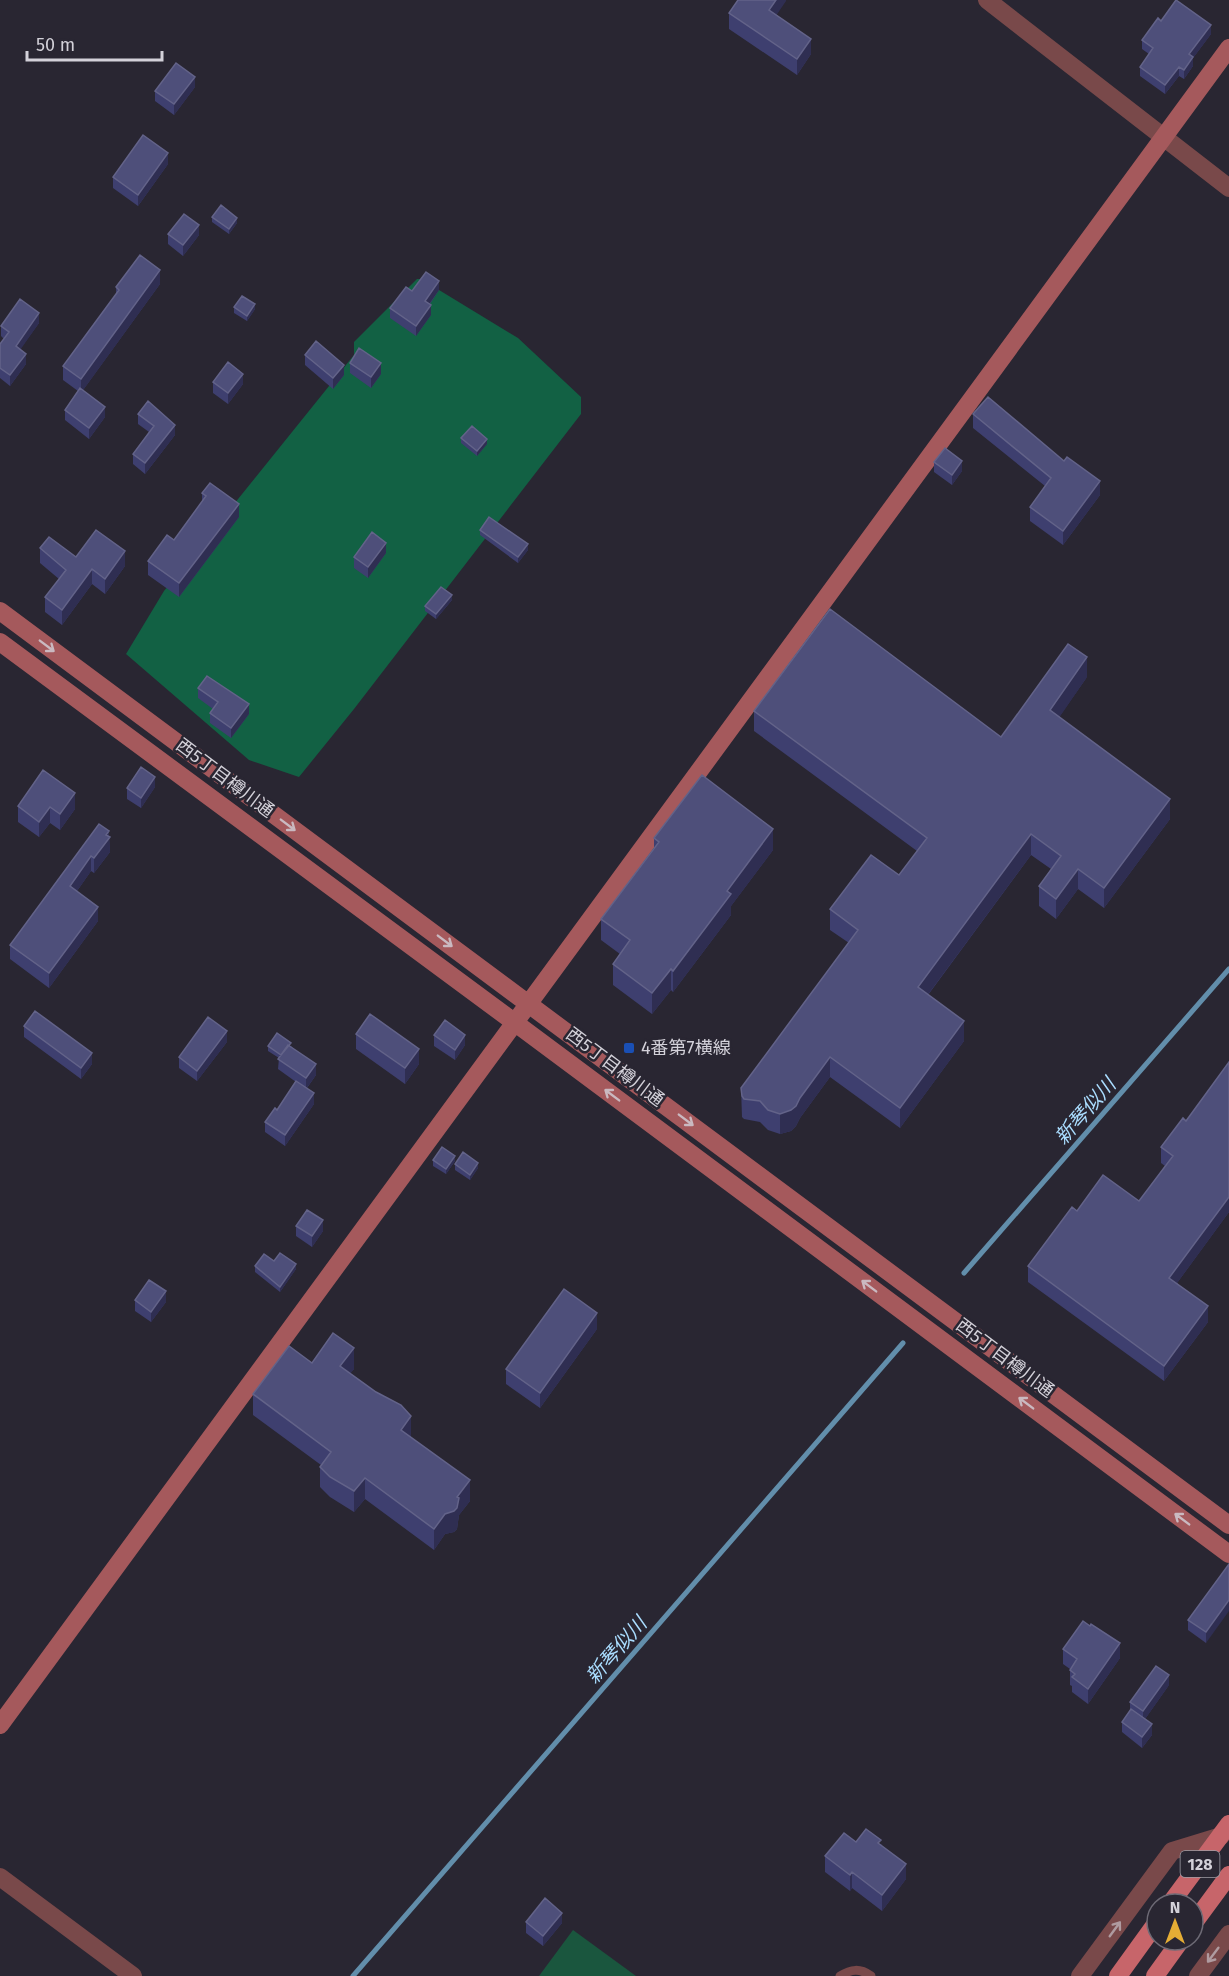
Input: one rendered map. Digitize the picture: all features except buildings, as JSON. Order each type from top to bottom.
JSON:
[{"type":"main road","points":[[0,1725],[1229,48]]},
{"type":"main road","name":"西5丁目樽川通","points":[[0,611],[1229,1525]]},
{"type":"main road","name":"西5丁目樽川通","points":[[0,642],[1229,1554]]},
{"type":"main road","name":"128","points":[[1179,1892],[1225,1830]]},
{"type":"main road","name":"128","points":[[1205,1908],[1229,1875]]},
{"type":"main road","points":[[1118,1976],[1145,1939]]},
{"type":"main road","points":[[1155,1976],[1172,1952]]},
{"type":"street","points":[[987,0],[1229,188]]},
{"type":"street","points":[[1080,1976],[1172,1851],[1225,1830]]},
{"type":"street","points":[[0,1877],[133,1976]]},
{"type":"street","points":[[1198,1976],[1229,1934]]},
{"type":"lane","points":[[840,1976],[850,1970],[864,1971],[871,1976]]},
{"type":"green space","points":[[417,279],[421,279],[518,338],[581,397],[581,414],[299,777],[249,760],[126,654],[164,591],[354,355],[354,342]]},
{"type":"green space","points":[[573,1930],[636,1976],[539,1976]]},
{"type":"waterway","name":"新琴似川","points":[[964,1273],[1229,969]]},
{"type":"waterway","name":"新琴似川","points":[[353,1976],[903,1343]]},
{"type":"place","name":"4番第7横線","points":[[629,1048]]}]
